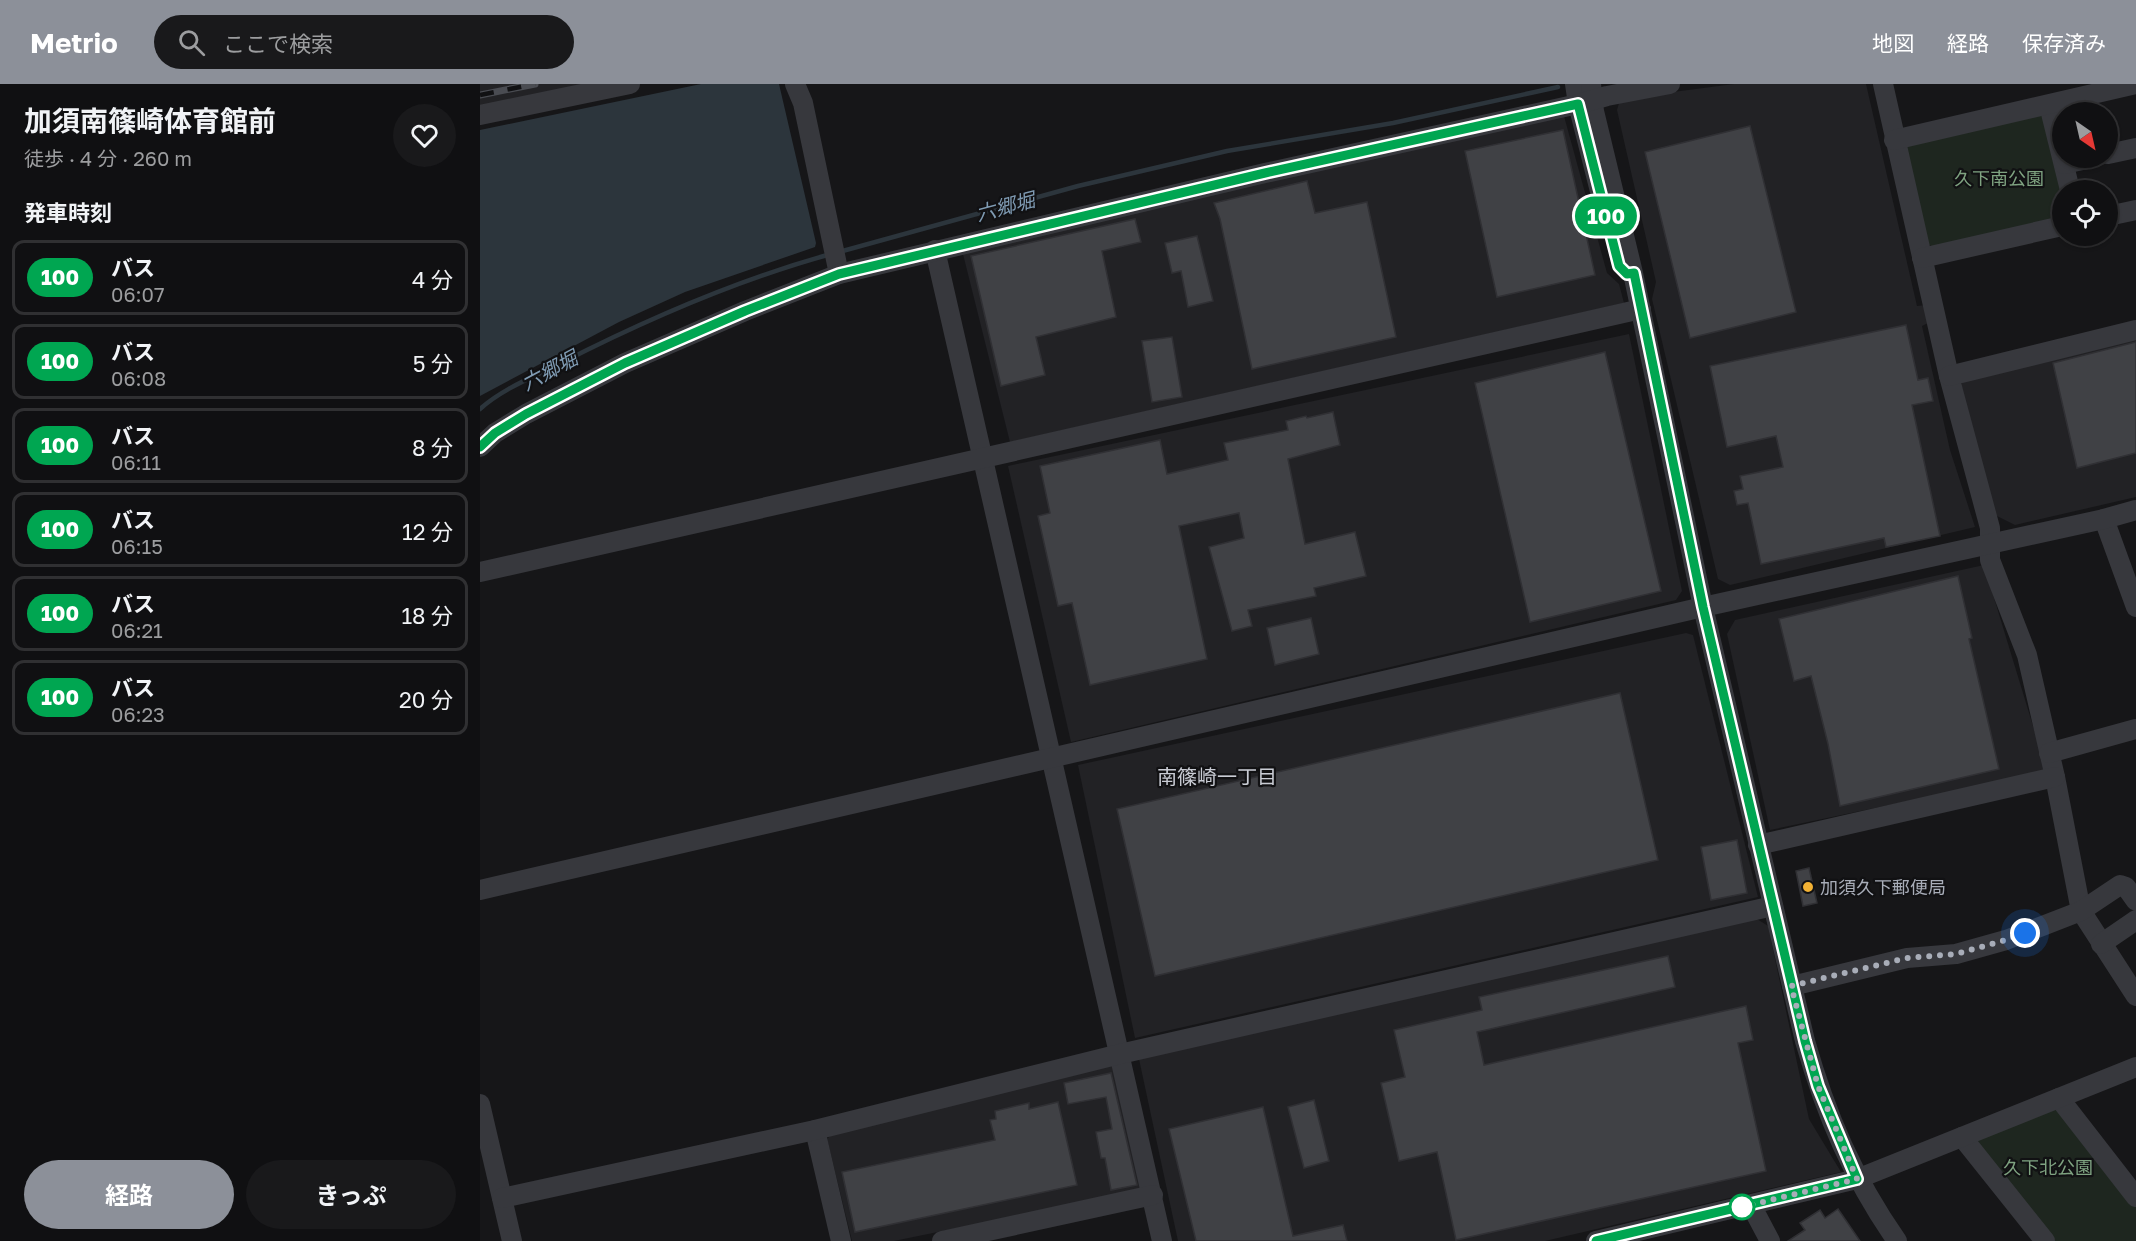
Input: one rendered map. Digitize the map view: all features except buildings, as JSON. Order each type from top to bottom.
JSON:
[{"type":"street","points":[[480,115],[630,84]]},
{"type":"street","points":[[795,84],[803,103],[839,274]]},
{"type":"street","points":[[1575,84],[1596,99],[1611,126],[1642,259],[1642,264],[1634,273],[1627,274],[1619,266],[1596,99],[1591,84]]},
{"type":"street","points":[[480,447],[495,433],[526,414],[625,363],[745,311],[839,274],[1265,173],[1670,84]]},
{"type":"street","points":[[1883,84],[1948,376],[1990,528],[1990,560],[2027,655],[2055,777],[2081,910],[2136,996]]},
{"type":"street","points":[[1894,140],[2136,84]]},
{"type":"street","points":[[2049,105],[2052,117]]},
{"type":"street","points":[[2118,152],[2136,148]]},
{"type":"street","points":[[2118,214],[2136,210]]},
{"type":"street","points":[[1922,258],[2052,228]]},
{"type":"street","points":[[935,250],[1162,1241]]},
{"type":"street","points":[[1634,273],[1703,607],[1791,986],[1818,1086],[1857,1179],[1897,1241]]},
{"type":"street","points":[[480,572],[1641,309]]},
{"type":"street","points":[[1948,376],[2136,330]]},
{"type":"street","points":[[480,890],[1703,607],[2136,510]]},
{"type":"street","points":[[2104,519],[2136,607]]},
{"type":"street","points":[[2049,753],[2136,729]]},
{"type":"street","points":[[1758,845],[2055,777]]},
{"type":"street","points":[[1791,986],[1907,958],[1956,954],[2006,940],[2081,910],[2120,885],[2126,887],[2136,900]]},
{"type":"street","points":[[502,1198],[815,1130],[1120,1054],[1773,906]]},
{"type":"street","points":[[2101,944],[2136,920]]},
{"type":"street","points":[[1596,1241],[1857,1179],[2136,1067]]},
{"type":"street","points":[[2059,1098],[2136,1197]]},
{"type":"street","points":[[480,1104],[485,1150],[502,1198],[512,1241]]},
{"type":"street","points":[[815,1130],[841,1241]]},
{"type":"street","points":[[1962,1137],[2045,1241]]},
{"type":"street","points":[[942,1241],[1153,1195]]},
{"type":"street","points":[[1751,1205],[1770,1241]]},
{"type":"shaded area","points":[[480,84],[601,84],[480,109]]},
{"type":"shaded area","points":[[701,84],[779,84],[816,243],[815,247],[685,292],[619,322],[480,396],[480,130]]},
{"type":"shaded area","points":[[1734,84],[1866,84],[1917,306],[1927,305],[1930,322],[1922,326],[1950,450],[1975,527],[1730,585],[1718,579],[1652,299],[1656,282],[1617,110],[1619,103],[1673,92]]},
{"type":"shaded area","points":[[1564,116],[1607,273],[1619,284],[1624,303],[1010,442],[962,250]]},
{"type":"shaded area","points":[[1629,334],[1682,591],[1676,600],[1071,742],[1008,466]]},
{"type":"shaded area","points":[[2136,338],[2136,497],[2015,525],[1995,515],[1961,385],[1964,378]]},
{"type":"shaded area","points":[[1984,565],[2047,772],[1770,830],[1727,634],[1735,620]]},
{"type":"shaded area","points":[[1686,633],[1693,635],[1758,897],[1135,1038],[1078,765]]},
{"type":"shaded area","points":[[1757,919],[1768,926],[1809,1119],[1841,1172],[1545,1241],[1178,1241],[1139,1059]]},
{"type":"shaded area","points":[[1120,1062],[1148,1189],[894,1241],[852,1241],[827,1139],[833,1133]]},
{"type":"green space","name":"久下南公園","points":[[2043,112],[2052,149],[2052,168],[2057,168],[2060,180],[2052,180],[2052,224],[1934,247],[1927,244],[1902,150],[1907,143]]},
{"type":"green space","name":"久下北公園","points":[[2054,1109],[2060,1112],[2136,1206],[2136,1241],[2053,1241],[1977,1147],[1979,1139]]},
{"type":"waterway","name":"六郷堀","points":[[839,252],[1078,186],[1227,151],[1393,123],[1558,87]]},
{"type":"waterway","name":"六郷堀","points":[[480,409],[498,395],[518,384],[659,316],[726,288],[831,254]]},
{"type":"railway","points":[[480,95],[535,84]]},
{"type":"bus line","name":"100","points":[[480,447],[495,433],[526,414],[625,363],[745,311],[839,274],[1265,173],[1578,104],[1619,266],[1627,274],[1634,273],[1703,607],[1805,1041],[1818,1086],[1857,1179],[1596,1241]]},
{"type":"place","name":"加須久下郵便局","points":[[1808,887]]},
{"type":"district","name":"南篠崎一丁目","points":[[1217,776]]},
{"type":"route","points":[[1742,1207],[1857,1179],[1818,1086],[1791,986],[1907,958],[1956,954],[2025,933]]}]
